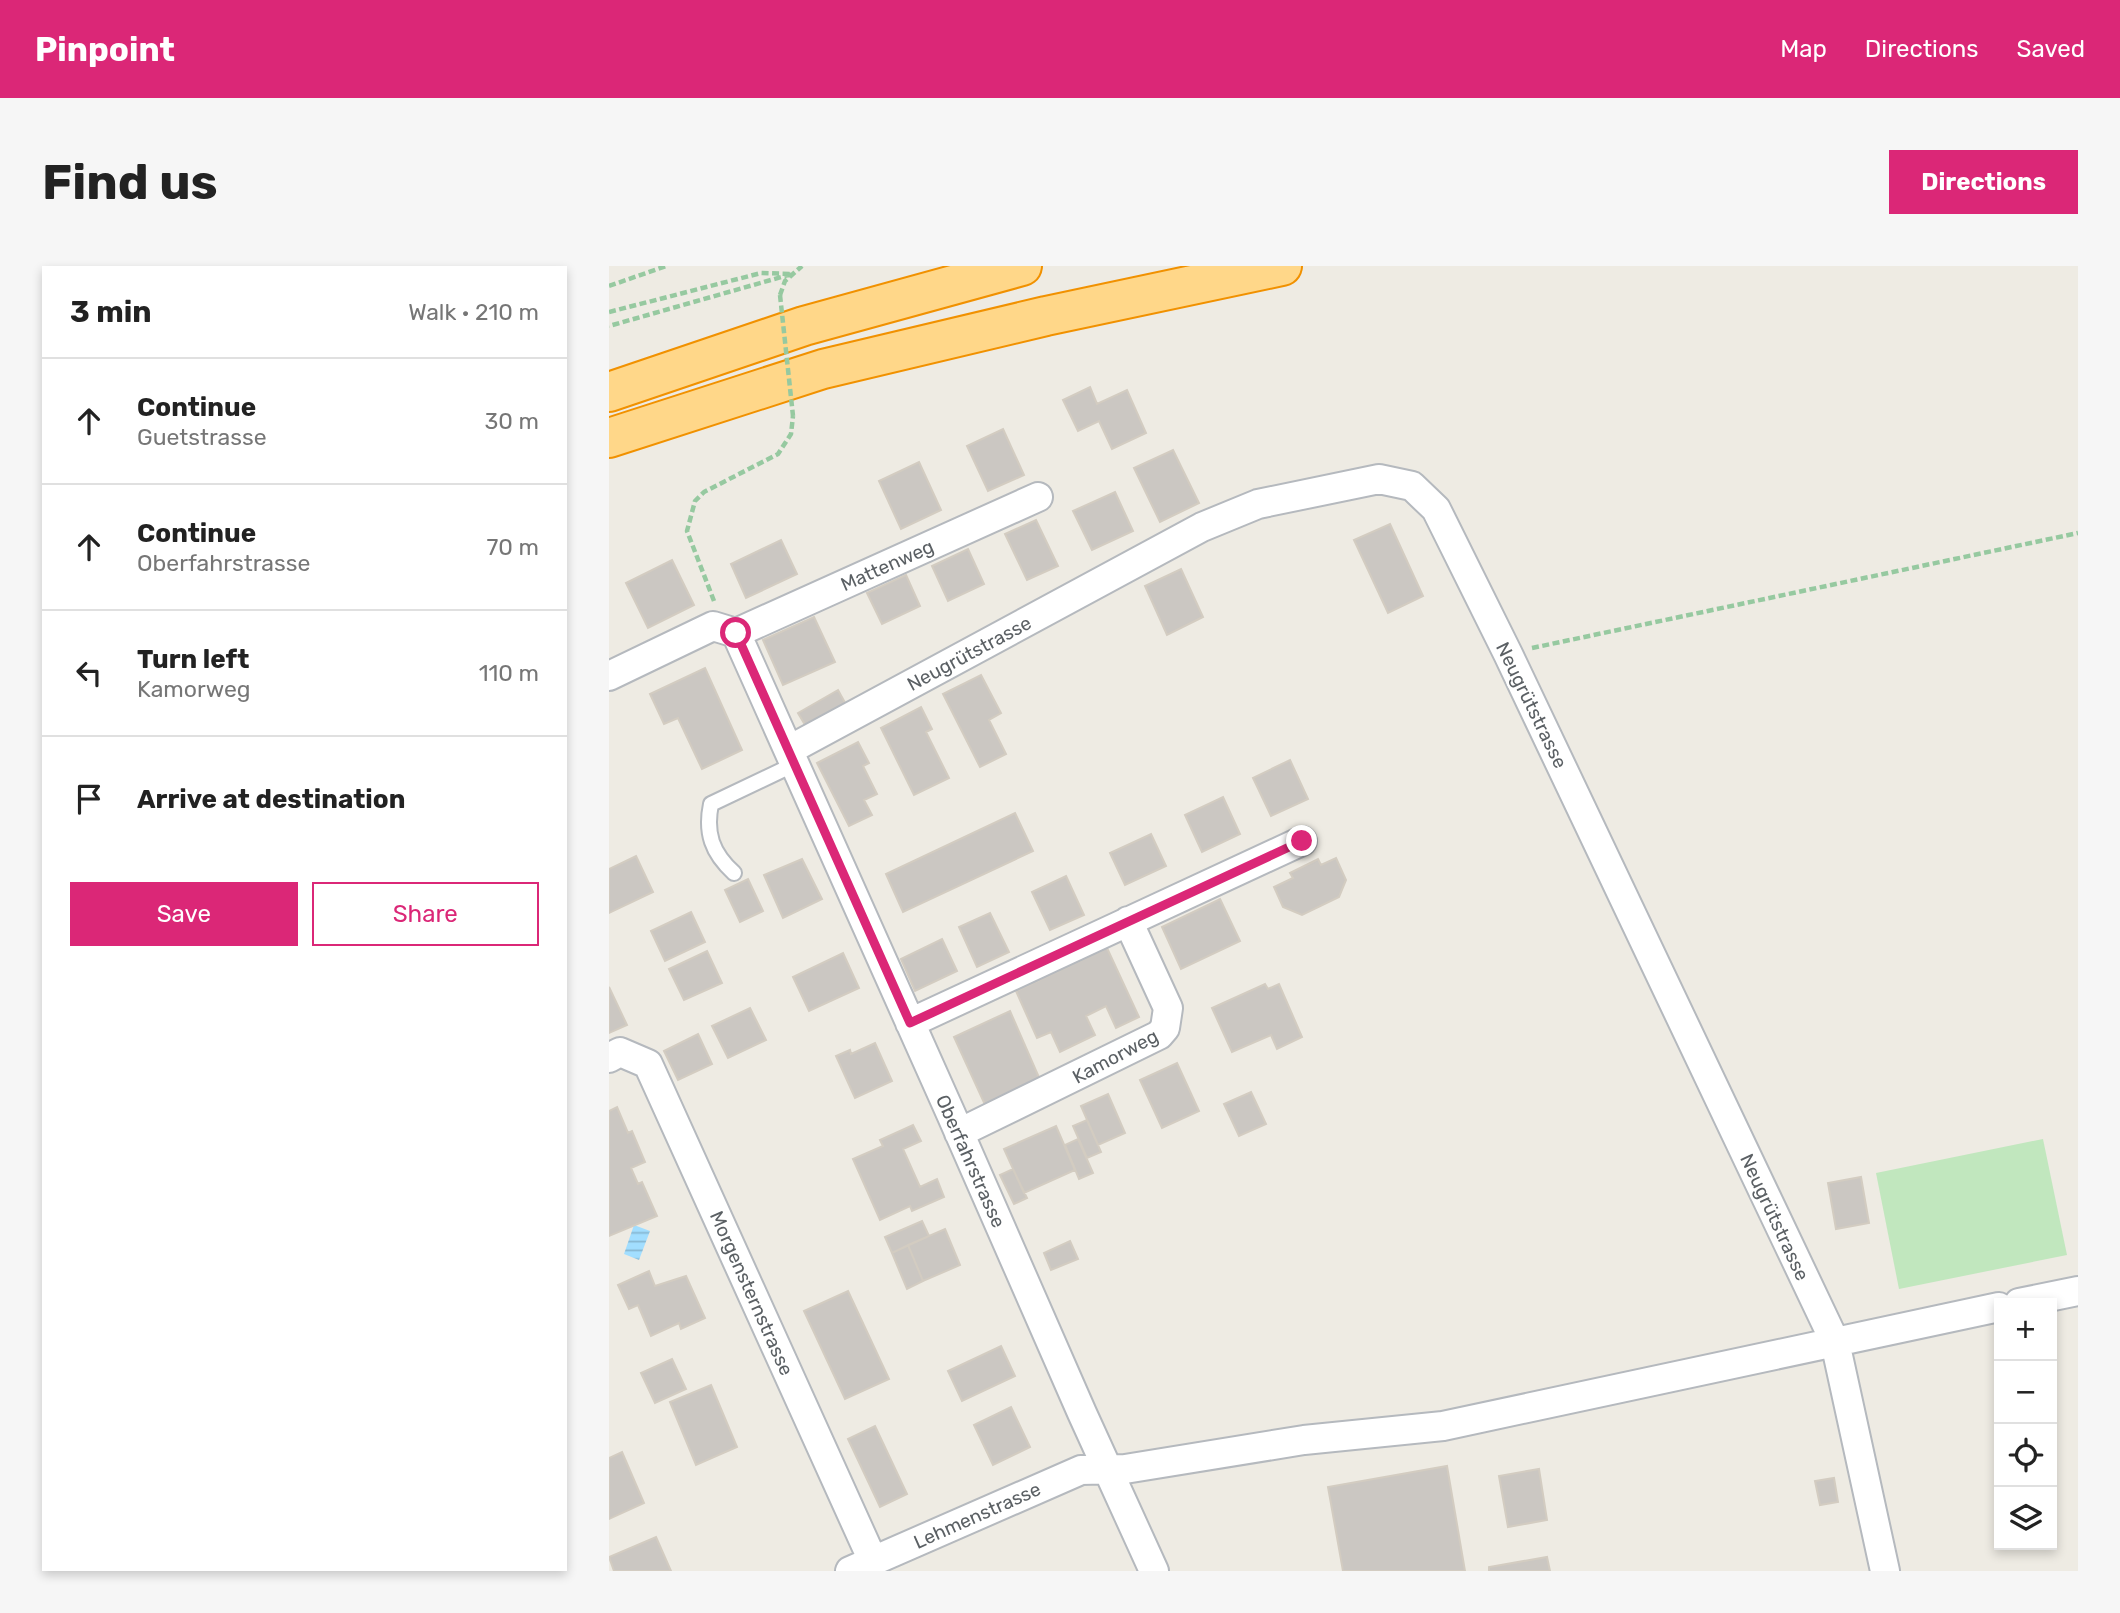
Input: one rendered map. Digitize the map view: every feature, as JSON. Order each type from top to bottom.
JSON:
[{"type":"highway","points":[[609,392],[804,326],[1023,266]]},
{"type":"highway","points":[[609,438],[823,369],[1046,316],[1282,266]]},
{"type":"street","name":"Neugrütstrasse","points":[[792,757],[1202,527],[1258,503],[1380,479],[1412,486],[1436,509],[1508,654],[1835,1342],[1885,1571]]},
{"type":"street","name":"Mattenweg","points":[[609,676],[1038,497]]},
{"type":"street","name":"Oberfahrstrasse","points":[[725,629],[792,757],[1154,1571]]},
{"type":"street","points":[[910,1023],[1302,841]]},
{"type":"street","name":"Kamorweg","points":[[959,1133],[1159,1035],[1165,1028],[1168,1008],[1128,921]]},
{"type":"street","name":"Morgensternstrasse","points":[[609,1058],[620,1052],[648,1064],[861,1566]]},
{"type":"street","points":[[2044,1298],[2078,1291]]},
{"type":"street","name":"Lehmenstrasse","points":[[861,1566],[1081,1470],[1125,1469],[1304,1440],[1443,1426],[1994,1308]]},
{"type":"lane","points":[[734,873],[719,859],[707,824],[711,804],[792,757]]},
{"type":"path","points":[[609,286],[666,266]]},
{"type":"path","points":[[725,629],[687,531],[695,500],[704,492],[778,454],[791,434],[793,416],[779,295],[785,281],[802,266]]},
{"type":"path","points":[[609,312],[761,273],[792,274]]},
{"type":"path","points":[[609,326],[792,274]]},
{"type":"path","points":[[1508,654],[2078,533]]},
{"type":"green space","points":[[2043,1139],[2067,1255],[1899,1289],[1876,1173]]},
{"type":"water","points":[[634,1225],[650,1231],[639,1260],[624,1254]]},
{"type":"building","points":[[1090,387],[1097,404],[1127,390],[1146,433],[1112,449],[1099,421],[1078,431],[1063,400]]},
{"type":"building","points":[[1003,429],[1024,475],[988,491],[967,446]]},
{"type":"building","points":[[1173,450],[1199,503],[1160,522],[1134,468]]},
{"type":"building","points":[[919,462],[941,510],[901,529],[879,481]]},
{"type":"building","points":[[1115,492],[1133,531],[1092,550],[1073,511]]},
{"type":"building","points":[[1036,520],[1058,566],[1027,580],[1005,534]]},
{"type":"building","points":[[1390,524],[1423,596],[1388,613],[1354,540]]},
{"type":"building","points":[[781,540],[797,574],[746,598],[731,564]]},
{"type":"building","points":[[968,549],[984,584],[948,601],[932,566]]},
{"type":"building","points":[[672,560],[694,605],[648,628],[626,583]]},
{"type":"building","points":[[1181,569],[1203,617],[1167,635],[1145,586]]},
{"type":"building","points":[[906,575],[920,606],[882,624],[867,593]]},
{"type":"building","points":[[814,617],[835,662],[783,685],[763,640]]},
{"type":"building","points":[[705,668],[742,750],[702,769],[678,718],[664,724],[650,694]]},
{"type":"building","points":[[981,675],[1001,713],[989,720],[1006,754],[980,767],[943,694]]},
{"type":"building","points":[[838,690],[848,708],[808,730],[798,713]]},
{"type":"building","points":[[921,707],[932,729],[926,732],[949,778],[914,795],[881,728]]},
{"type":"building","points":[[858,742],[869,763],[863,766],[877,794],[864,800],[872,815],[849,826],[817,763]]},
{"type":"building","points":[[1290,760],[1308,799],[1271,816],[1253,778]]},
{"type":"building","points":[[1223,797],[1240,834],[1202,852],[1185,815]]},
{"type":"building","points":[[1015,813],[1033,851],[903,912],[886,874]]},
{"type":"building","points":[[1151,834],[1166,866],[1125,885],[1110,853]]},
{"type":"building","points":[[636,856],[653,892],[609,913],[609,869]]},
{"type":"building","points":[[1336,858],[1346,880],[1339,897],[1302,915],[1283,907],[1274,887],[1293,878],[1290,873],[1318,859],[1321,865]]},
{"type":"building","points":[[802,859],[822,899],[783,918],[764,875]]},
{"type":"building","points":[[1066,876],[1084,915],[1050,930],[1032,892]]},
{"type":"building","points":[[748,879],[763,911],[740,922],[725,890]]},
{"type":"building","points":[[1220,899],[1240,941],[1181,969],[1162,927]]},
{"type":"building","points":[[691,912],[705,942],[665,961],[651,931]]},
{"type":"building","points":[[990,913],[1009,952],[977,967],[959,927]]},
{"type":"building","points":[[942,939],[957,971],[915,991],[901,959]]},
{"type":"building","points":[[1107,948],[1139,1017],[1116,1028],[1106,1006],[1086,1016],[1095,1035],[1060,1052],[1051,1032],[1037,1038],[1016,991]]},
{"type":"building","points":[[707,951],[722,983],[684,1000],[669,969]]},
{"type":"building","points":[[843,953],[859,988],[809,1011],[793,977]]},
{"type":"building","points":[[1265,984],[1268,989],[1279,984],[1302,1037],[1277,1049],[1271,1035],[1232,1052],[1212,1008]]},
{"type":"building","points":[[609,987],[627,1025],[609,1033]]},
{"type":"building","points":[[750,1008],[766,1040],[728,1058],[712,1026]]},
{"type":"building","points":[[1010,1011],[1041,1082],[986,1107],[954,1037]]},
{"type":"building","points":[[698,1034],[712,1064],[678,1080],[664,1051]]},
{"type":"building","points":[[875,1043],[892,1081],[855,1098],[836,1056],[850,1050],[851,1054]]},
{"type":"building","points":[[1177,1063],[1199,1111],[1162,1128],[1140,1080]]},
{"type":"building","points":[[1251,1092],[1266,1124],[1239,1136],[1224,1104]]},
{"type":"building","points":[[1108,1094],[1125,1133],[1098,1145],[1081,1106]]},
{"type":"building","points":[[617,1107],[628,1133],[632,1131],[645,1162],[631,1168],[638,1184],[642,1182],[657,1216],[609,1236],[609,1111]]},
{"type":"building","points":[[1087,1120],[1101,1152],[1087,1158],[1073,1126]]},
{"type":"building","points":[[913,1125],[921,1141],[903,1149],[920,1187],[937,1179],[944,1197],[912,1211],[910,1206],[880,1220],[853,1159],[883,1146],[880,1140]]},
{"type":"building","points":[[1056,1126],[1075,1170],[1024,1193],[1004,1149]]},
{"type":"building","points":[[1078,1139],[1093,1173],[1079,1179],[1065,1145]]},
{"type":"building","points":[[1013,1169],[1027,1198],[1014,1204],[1000,1175]]},
{"type":"building","points":[[1861,1177],[1869,1223],[1836,1229],[1828,1183]]},
{"type":"building","points":[[922,1221],[929,1236],[892,1253],[885,1237]]},
{"type":"building","points":[[945,1229],[960,1265],[923,1281],[908,1245]]},
{"type":"building","points":[[1070,1241],[1078,1259],[1051,1270],[1044,1253]]},
{"type":"building","points":[[908,1245],[923,1281],[907,1289],[892,1253]]},
{"type":"building","points":[[649,1271],[655,1286],[686,1276],[705,1318],[681,1329],[679,1323],[651,1336],[638,1305],[629,1309],[618,1285]]},
{"type":"building","points":[[848,1291],[889,1379],[845,1399],[804,1311]]},
{"type":"building","points":[[1001,1346],[1015,1376],[962,1401],[948,1371]]},
{"type":"building","points":[[672,1359],[686,1389],[655,1403],[641,1373]]},
{"type":"building","points":[[711,1385],[737,1447],[696,1465],[670,1402]]},
{"type":"building","points":[[1011,1407],[1030,1447],[993,1465],[974,1425]]},
{"type":"building","points":[[875,1426],[907,1494],[880,1507],[848,1439]]},
{"type":"building","points":[[622,1452],[644,1503],[609,1519],[609,1458]]},
{"type":"building","points":[[1447,1466],[1465,1571],[1343,1571],[1328,1487]]},
{"type":"building","points":[[1539,1469],[1547,1520],[1508,1527],[1499,1476]]},
{"type":"building","points":[[1834,1478],[1838,1502],[1820,1505],[1815,1481]]},
{"type":"building","points":[[656,1537],[671,1571],[614,1571],[609,1557]]},
{"type":"building","points":[[1547,1557],[1550,1571],[1489,1571],[1489,1567]]},
{"type":"route","points":[[736,633],[910,1023],[1302,841]]}]
